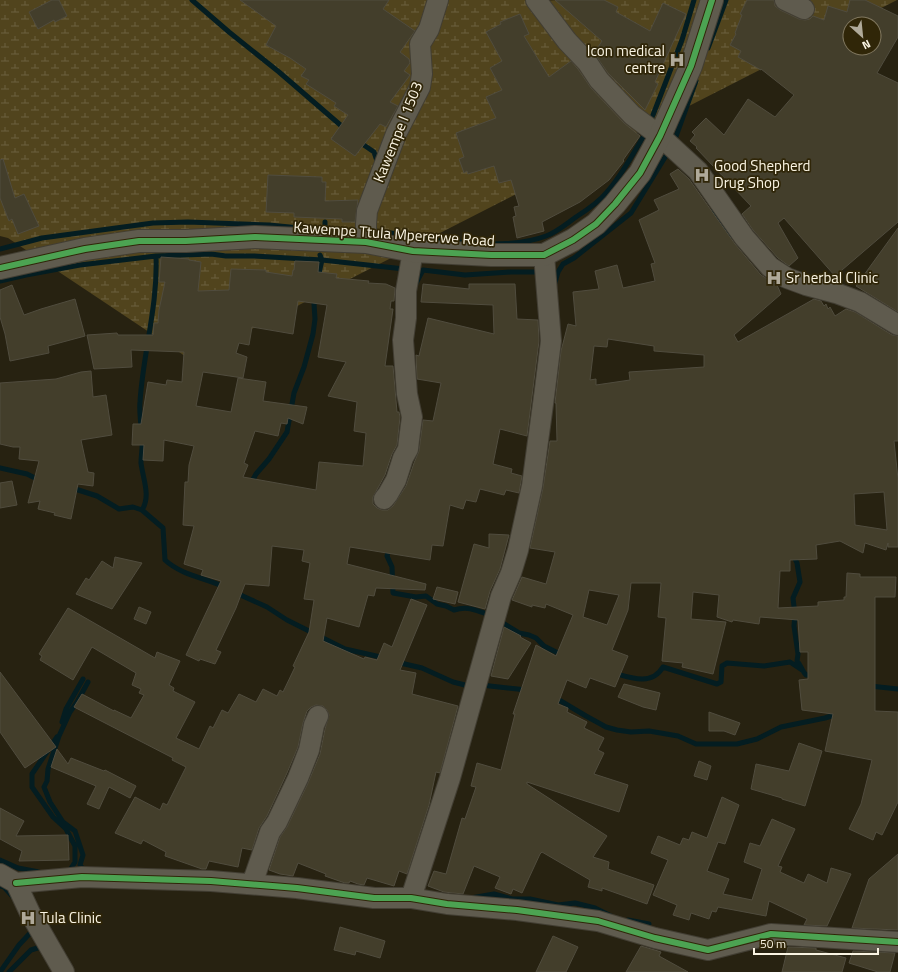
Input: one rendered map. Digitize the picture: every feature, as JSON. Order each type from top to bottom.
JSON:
[{"type":"street","name":"Kawempe I 1503","points":[[366,242],[367,211],[396,134],[420,87],[422,74],[420,44],[429,29],[438,0]]},
{"type":"street","points":[[536,0],[567,41],[587,62],[599,80],[632,115],[660,136],[698,171],[744,237],[770,267],[787,278],[860,302],[898,325]]},
{"type":"street","name":"Kawempe Ttula Mpererwe Road","points":[[0,268],[85,249],[139,241],[186,241],[255,237],[366,242],[413,251],[492,255],[544,255],[573,240],[596,224],[616,204],[640,173],[660,136],[691,66],[712,0]]},
{"type":"street","points":[[785,0],[804,9]]},
{"type":"street","points":[[384,499],[396,480],[403,458],[408,449],[412,417],[407,394],[403,340],[406,318],[406,291],[413,251]]},
{"type":"street","points":[[411,898],[450,778],[501,596],[511,573],[518,550],[532,486],[551,341],[544,255]]},
{"type":"street","points":[[252,884],[270,832],[277,822],[298,778],[309,750],[318,716]]},
{"type":"street","points":[[8,879],[82,877],[211,881],[297,888],[374,898],[411,898],[447,904],[518,910],[598,921],[655,938],[708,950],[771,934],[898,942]]},
{"type":"street","points":[[8,879],[30,913],[64,972]]},
{"type":"green space","points":[[0,0],[897,0],[866,16],[842,16],[842,28],[191,360],[8,238],[0,236]]},
{"type":"building","points":[[52,0],[59,0],[67,16],[55,22],[54,20],[38,29],[29,12]]},
{"type":"building","points":[[240,0],[389,0],[383,9],[415,31],[400,52],[409,59],[410,63],[404,71],[410,75],[390,102],[398,106],[386,127],[380,124],[355,156],[331,139],[348,115],[334,106],[336,103],[306,84],[309,80],[301,76],[306,69],[290,58],[266,45],[276,26]]},
{"type":"building","points":[[555,0],[604,0],[618,7],[616,12],[650,31],[663,3],[686,14],[655,82],[658,84],[645,110],[608,73],[594,53],[602,41]]},
{"type":"building","points":[[747,0],[774,0],[775,6],[780,10],[799,19],[810,19],[813,16],[824,20],[828,6],[847,12],[850,0],[865,0],[898,16],[898,37],[877,73],[898,83],[898,222],[835,276],[784,218],[778,223],[798,258],[789,266],[778,258],[753,230],[742,214],[751,206],[690,141],[695,135],[692,132],[706,118],[724,135],[748,99],[775,117],[794,95],[761,69],[738,57],[741,51],[730,45],[736,34],[735,33],[742,15],[740,14]]},
{"type":"building","points":[[520,14],[529,34],[524,36],[549,77],[571,61],[591,88],[624,123],[640,136],[623,160],[624,161],[609,180],[580,202],[542,222],[544,231],[517,238],[513,217],[516,216],[514,207],[519,206],[511,180],[499,183],[494,166],[468,174],[467,171],[464,173],[459,159],[464,157],[456,133],[496,118],[486,97],[502,90],[490,68],[502,61],[486,32],[501,24],[500,22]]},
{"type":"building","points":[[3,159],[15,198],[24,194],[39,226],[18,234],[12,219],[9,221],[0,198],[0,160]]},
{"type":"building","points":[[678,169],[689,179],[735,244],[761,275],[777,285],[781,294],[734,335],[738,342],[814,299],[821,301],[824,306],[826,304],[828,309],[830,307],[835,316],[846,309],[855,312],[892,335],[898,336],[898,441],[894,441],[898,479],[898,547],[888,547],[888,543],[886,550],[865,543],[863,553],[840,541],[816,545],[817,559],[790,560],[790,571],[780,571],[778,608],[818,606],[818,602],[844,600],[844,597],[846,597],[847,573],[860,574],[860,577],[896,577],[895,597],[875,597],[875,711],[898,712],[898,802],[882,835],[876,832],[873,840],[849,829],[861,804],[872,760],[825,751],[833,714],[802,710],[799,680],[808,679],[808,652],[800,652],[798,620],[760,617],[759,624],[733,620],[732,622],[717,617],[719,595],[693,592],[691,619],[726,622],[713,674],[682,667],[683,663],[662,661],[666,618],[658,617],[661,583],[631,583],[628,610],[612,650],[628,656],[615,687],[590,678],[586,688],[567,680],[558,704],[568,708],[567,712],[587,722],[584,728],[604,738],[598,750],[604,753],[594,774],[628,785],[619,812],[527,782],[527,784],[607,836],[593,857],[609,862],[608,869],[654,885],[647,904],[602,888],[602,891],[588,887],[590,880],[542,852],[522,893],[513,889],[511,894],[495,888],[500,877],[474,866],[463,894],[444,892],[428,886],[434,871],[446,874],[462,818],[465,819],[476,787],[471,786],[477,763],[501,770],[515,714],[513,714],[536,645],[556,656],[573,615],[546,604],[545,608],[532,605],[532,607],[512,600],[522,577],[546,584],[555,552],[530,548],[543,488],[550,441],[557,441],[555,403],[561,351],[568,324],[576,326],[573,292],[599,289],[595,271],[617,265],[623,288],[655,281],[651,264],[655,263],[639,220],[659,210],[654,200],[679,189],[670,174]],"holes":[[[608,339],[654,346],[654,351],[704,355],[704,367],[629,372],[630,380],[596,385],[596,379],[590,380],[594,346],[607,347]],[[884,492],[887,530],[855,525],[854,494]],[[589,590],[619,595],[607,625],[583,617]]]},
{"type":"building","points":[[268,175],[322,177],[322,182],[326,182],[325,201],[358,200],[355,222],[342,222],[342,219],[294,217],[294,213],[266,212]]},
{"type":"building","points":[[898,228],[898,312],[856,286]]},
{"type":"building","points":[[161,257],[189,259],[201,262],[198,291],[229,290],[231,269],[266,270],[266,272],[292,276],[295,261],[319,262],[318,272],[337,274],[336,278],[369,281],[368,283],[386,284],[395,288],[394,301],[391,301],[390,309],[393,309],[385,366],[393,366],[397,412],[399,412],[400,417],[397,445],[392,454],[385,475],[373,497],[373,504],[382,510],[388,510],[393,506],[406,486],[419,451],[423,420],[433,421],[441,383],[417,379],[416,355],[419,356],[428,318],[494,334],[493,305],[421,302],[423,284],[469,289],[469,284],[515,284],[517,319],[538,320],[539,341],[527,436],[500,429],[493,464],[512,469],[511,473],[522,476],[519,493],[506,490],[504,495],[480,489],[476,502],[466,500],[463,509],[450,505],[443,546],[432,545],[430,560],[350,547],[347,564],[426,584],[425,590],[376,588],[374,596],[368,595],[359,627],[327,618],[323,641],[364,659],[365,657],[377,660],[384,643],[392,647],[411,599],[427,605],[400,670],[416,673],[412,694],[458,706],[440,773],[436,772],[429,805],[407,874],[399,871],[394,886],[367,878],[364,885],[350,881],[349,883],[345,883],[325,876],[326,874],[298,863],[293,876],[280,874],[269,870],[280,837],[287,827],[320,754],[329,715],[323,706],[316,705],[307,711],[298,747],[267,816],[259,828],[252,850],[242,848],[238,867],[209,861],[206,869],[202,869],[165,856],[166,852],[143,840],[141,844],[115,833],[135,797],[160,810],[163,803],[167,805],[186,767],[172,760],[173,758],[74,707],[82,694],[131,718],[144,695],[139,693],[141,689],[132,685],[136,673],[92,647],[73,680],[40,660],[42,656],[39,654],[68,608],[155,658],[157,652],[180,661],[169,685],[174,688],[173,691],[195,702],[176,738],[199,749],[210,726],[213,728],[222,710],[228,713],[239,694],[256,702],[263,689],[277,696],[280,690],[283,692],[309,632],[314,600],[304,599],[310,563],[302,561],[304,550],[272,546],[269,586],[245,584],[236,608],[216,650],[221,652],[215,664],[200,659],[199,661],[186,655],[221,581],[201,575],[203,570],[184,564],[194,526],[183,525],[185,482],[188,482],[189,465],[194,446],[164,440],[163,461],[143,460],[144,445],[132,445],[133,424],[141,424],[148,382],[166,385],[167,380],[182,382],[184,352],[131,350],[132,367],[94,369],[87,335],[117,333],[118,335],[153,335],[154,323],[158,323],[159,310],[165,282],[159,282]],"holes":[[[298,301],[327,305],[318,357],[346,362],[328,396],[357,402],[354,431],[366,433],[363,466],[319,462],[316,490],[243,477],[248,465],[244,463],[255,431],[278,436],[281,423],[287,424],[288,418],[303,424],[307,407],[263,401],[266,382],[238,378],[231,412],[196,406],[203,372],[243,378],[247,357],[236,353],[239,343],[249,345],[252,327],[293,334]]]},
{"type":"building","points":[[12,285],[24,315],[75,299],[85,336],[48,346],[49,353],[10,361],[0,317],[0,290]]},
{"type":"building","points":[[91,371],[93,397],[106,395],[112,435],[81,440],[88,472],[94,473],[93,486],[78,484],[71,519],[38,509],[40,501],[28,503],[39,461],[19,459],[20,447],[0,444],[0,383],[56,379],[81,372]]},
{"type":"building","points":[[12,481],[17,505],[0,508],[0,483]]},
{"type":"building","points":[[489,534],[509,535],[500,569],[490,591],[485,609],[458,602],[474,544],[489,548]]},
{"type":"building","points":[[115,557],[142,563],[112,609],[76,594],[86,578],[89,580],[102,561],[113,568]]},
{"type":"building","points":[[437,587],[458,592],[455,604],[433,599]]},
{"type":"building","points":[[139,607],[151,612],[146,624],[134,619]]},
{"type":"building","points":[[504,627],[531,643],[508,679],[491,676]]},
{"type":"building","points":[[0,672],[56,747],[25,768],[0,732]]},
{"type":"building","points":[[624,684],[660,693],[656,710],[643,707],[618,697]]},
{"type":"building","points":[[709,712],[740,723],[735,735],[724,731],[709,731]]},
{"type":"building","points":[[799,743],[822,751],[805,806],[751,789],[756,764],[789,771]]},
{"type":"building","points":[[57,749],[68,764],[71,758],[104,771],[105,770],[136,786],[130,798],[109,787],[99,809],[87,804],[96,786],[51,767]]},
{"type":"building","points":[[699,761],[711,766],[707,780],[694,776]]},
{"type":"building","points":[[722,797],[739,805],[725,844],[718,842],[707,871],[729,879],[723,894],[752,900],[762,869],[744,862],[750,843],[760,846],[772,819],[795,829],[778,866],[782,867],[780,872],[804,883],[808,874],[827,883],[831,868],[851,874],[827,926],[804,925],[807,919],[769,901],[766,916],[718,907],[716,912],[712,911],[709,919],[691,913],[689,920],[673,915],[677,905],[653,895],[668,860],[651,853],[658,836],[680,845],[683,838],[689,840],[692,832],[707,838]]},
{"type":"building","points":[[0,808],[24,821],[16,836],[68,835],[69,860],[19,861],[22,851],[0,839]]},
{"type":"building","points":[[898,854],[898,930],[852,928],[869,879]]},
{"type":"building","points":[[340,927],[385,941],[380,958],[356,951],[355,955],[334,950]]},
{"type":"building","points":[[553,936],[578,947],[566,972],[536,972]]},
{"type":"building","points":[[641,946],[661,952],[659,956],[688,972],[626,972]]},
{"type":"building","points":[[788,947],[816,948],[816,950],[846,958],[842,972],[782,972]]},
{"type":"building","points":[[853,951],[895,953],[890,972],[878,972],[849,963]]},
{"type":"waterway","points":[[192,0],[345,129]]},
{"type":"waterway","points":[[647,118],[651,119],[653,115],[682,40],[694,0]]},
{"type":"waterway","points":[[708,48],[726,0]]},
{"type":"waterway","points":[[674,142],[696,81]]},
{"type":"waterway","points":[[374,227],[374,231],[438,240],[484,244],[506,244],[546,236],[561,228],[593,206],[604,196],[618,178],[647,131]]},
{"type":"waterway","points":[[358,141],[374,152],[378,164]]},
{"type":"waterway","points":[[554,286],[558,272],[563,264],[574,258],[631,213],[667,154],[670,156]]},
{"type":"waterway","points":[[714,210],[718,218],[732,236]]},
{"type":"waterway","points":[[0,249],[42,238],[153,223],[188,222],[269,225],[310,229]]},
{"type":"waterway","points":[[325,222],[325,230]]},
{"type":"waterway","points":[[0,281],[80,265],[156,256],[211,254],[322,260],[404,269],[404,271]]},
{"type":"waterway","points":[[318,278],[322,260],[320,255]]},
{"type":"waterway","points":[[141,430],[140,402],[155,293],[156,256]]},
{"type":"waterway","points":[[423,270],[465,275],[540,272],[545,294],[547,317],[531,483],[526,497],[516,545],[507,575],[492,615],[465,608],[454,610],[437,604],[426,596],[416,597],[393,593],[392,567],[387,556],[394,526],[399,521],[399,478],[401,469],[414,441],[415,417],[411,400],[409,377],[408,334],[415,285],[423,270]]},
{"type":"waterway","points":[[250,485],[256,474],[269,459],[287,432],[294,393],[304,367],[313,334],[315,319],[314,304],[317,297]]},
{"type":"waterway","points":[[142,438],[141,463],[146,487],[146,499],[142,510]]},
{"type":"waterway","points":[[0,468],[27,474],[41,481]]},
{"type":"waterway","points":[[72,488],[97,496],[119,509],[133,507],[142,510],[163,528],[165,560],[186,573],[225,587]]},
{"type":"waterway","points":[[793,555],[797,563],[800,582],[793,598],[795,615],[794,626],[798,654],[797,661],[806,675],[813,675]]},
{"type":"waterway","points":[[236,593],[267,607],[287,620],[345,649],[385,658]]},
{"type":"waterway","points":[[498,620],[519,633],[536,638],[544,646],[562,655]]},
{"type":"waterway","points":[[340,656],[345,649]]},
{"type":"waterway","points":[[396,662],[422,668],[453,682],[465,685],[469,690]]},
{"type":"waterway","points":[[614,673],[627,677],[647,679],[653,677],[663,667],[717,684],[721,682],[722,666],[727,663],[764,666],[790,662],[802,670]]},
{"type":"waterway","points":[[62,722],[66,709],[83,679]]},
{"type":"waterway","points":[[85,871],[80,865],[83,855],[75,831],[63,822],[50,802],[44,787],[47,781],[48,769],[59,736],[70,712],[88,682]]},
{"type":"waterway","points":[[481,685],[527,690]]},
{"type":"waterway","points":[[870,686],[898,689]]},
{"type":"waterway","points":[[554,697],[606,727],[631,732],[649,731],[678,736],[696,744],[737,744],[757,739],[781,727],[838,714]]},
{"type":"waterway","points":[[57,737],[32,774],[32,787],[53,817],[66,829],[75,846],[75,862],[70,870],[73,870]]},
{"type":"waterway","points":[[0,860],[18,868],[39,872]]},
{"type":"waterway","points":[[0,886],[4,887],[14,898]]},
{"type":"waterway","points":[[471,898],[494,894],[512,899],[530,899],[558,905],[575,903],[595,908],[611,916]]},
{"type":"waterway","points":[[628,920],[649,924]]},
{"type":"waterway","points":[[0,972],[19,945],[33,930]]},
{"type":"waterway","points":[[9,972],[31,950],[44,946]]},
{"type":"cycle path","points":[[0,268],[85,249],[139,241],[186,241],[255,237],[366,242],[413,251],[491,255],[544,255],[573,240],[596,224],[615,204],[640,173],[660,136],[691,66],[712,0]]},
{"type":"cycle path","points":[[16,883],[82,877],[211,881],[297,888],[374,898],[411,898],[447,904],[517,910],[598,921],[655,938],[708,950],[771,934],[898,942]]},
{"type":"place","name":"Icon medical centre","points":[[677,60]]},
{"type":"place","name":"Good Shepherd Drug Shop","points":[[702,175]]},
{"type":"place","name":"Sr herbal Clinic","points":[[774,278]]},
{"type":"place","name":"Tula Clinic","points":[[28,918]]}]
